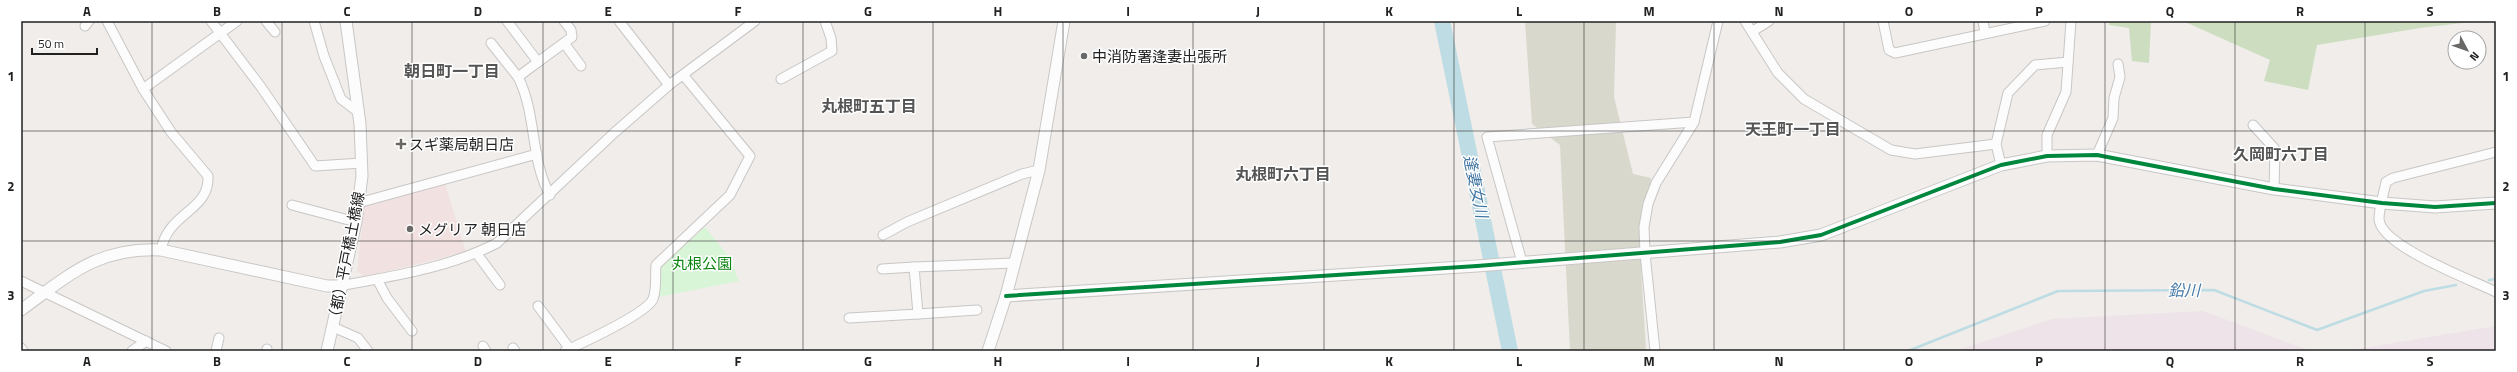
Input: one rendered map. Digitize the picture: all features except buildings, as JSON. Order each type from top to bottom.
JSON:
[{"type":"street","points":[[107,21],[143,89],[171,132],[208,176],[206,194],[195,206],[178,218],[164,236],[161,250]]},
{"type":"street","points":[[211,21],[315,166],[362,163]]},
{"type":"street","points":[[143,89],[236,21]]},
{"type":"street","points":[[266,21],[275,32]]},
{"type":"street","points":[[314,21],[324,56],[341,99],[358,112]]},
{"type":"street","name":"（都）平戸橋土橋線","points":[[327,351],[340,286],[356,222],[362,163],[358,112],[346,21]]},
{"type":"street","points":[[506,21],[538,62]]},
{"type":"street","points":[[518,77],[572,37],[572,33],[564,21]]},
{"type":"street","points":[[619,21],[669,86]]},
{"type":"street","points":[[21,310],[80,268],[105,256],[133,250],[161,250],[328,286],[340,286],[423,270],[477,254],[503,238],[550,195],[603,142],[669,86],[755,21]]},
{"type":"street","points":[[781,79],[832,51],[831,38],[825,21]]},
{"type":"street","points":[[988,351],[1006,296],[1039,170],[1064,21]]},
{"type":"street","points":[[1655,351],[1645,253],[1644,227],[1648,204],[1656,184],[1694,122],[1718,21]]},
{"type":"street","points":[[1745,21],[1753,31],[1778,73],[1804,99],[1891,150],[1915,154],[1996,144]]},
{"type":"street","points":[[1753,31],[1769,21]]},
{"type":"street","points":[[1883,21],[1889,50],[1895,53],[2045,21]]},
{"type":"street","points":[[1983,21],[1985,33]]},
{"type":"street","points":[[2047,156],[2047,135],[2066,92],[2071,21]]},
{"type":"street","points":[[564,43],[581,66]]},
{"type":"street","points":[[491,44],[518,77],[528,99],[537,154],[545,186],[550,195]]},
{"type":"street","points":[[2001,165],[1996,144],[2008,93],[2035,66],[2068,62]]},
{"type":"street","points":[[2097,155],[2113,118],[2114,98],[2120,77],[2118,64]]},
{"type":"street","points":[[538,306],[568,350],[639,313],[651,302],[655,286],[656,265],[730,195],[750,156],[684,76]]},
{"type":"street","points":[[1516,262],[1487,137],[1694,122]]},
{"type":"street","points":[[2253,125],[2276,149],[2274,189]]},
{"type":"street","points":[[2496,152],[2392,178],[2386,182],[2379,219],[2385,233],[2400,246],[2496,292]]},
{"type":"street","points":[[358,203],[537,154]]},
{"type":"street","points":[[1006,296],[1477,266],[1780,242],[1821,234],[2001,165],[2047,156],[2097,155],[2274,189],[2382,203],[2435,207],[2496,203]]},
{"type":"street","points":[[883,235],[907,222],[1022,174],[1039,170]]},
{"type":"street","points":[[292,205],[356,222]]},
{"type":"street","points":[[477,254],[500,286]]},
{"type":"street","points":[[882,269],[1014,264]]},
{"type":"street","points":[[914,267],[918,314]]},
{"type":"street","points":[[377,279],[387,298],[412,331]]},
{"type":"street","points":[[21,281],[166,351]]},
{"type":"street","points":[[849,318],[976,310]]},
{"type":"street","points":[[333,327],[358,338],[368,351]]},
{"type":"street","points":[[216,351],[219,338]]},
{"type":"street","points":[[132,351],[146,341]]},
{"type":"shaded area","points":[[1525,21],[1616,21],[1614,97],[1633,174],[1651,178],[1641,269],[1646,351],[1570,351],[1560,145],[1532,124]]},
{"type":"shaded area","name":"メグリア 朝日店","points":[[445,184],[466,252],[365,277],[357,271],[364,206]]},
{"type":"shaded area","points":[[2203,311],[2310,351],[1955,351],[2052,319]]},
{"type":"shaded area","points":[[2496,326],[2496,351],[2346,351]]},
{"type":"green space","points":[[2109,21],[2151,21],[2149,63],[2132,61],[2129,28],[2109,25]]},
{"type":"green space","points":[[2183,21],[2479,21],[2420,28],[2317,45],[2308,90],[2264,81],[2270,60]]},
{"type":"green space","name":"丸根公園","points":[[705,227],[730,258],[739,281],[658,297],[659,269]]},
{"type":"waterway","name":"逢妻女川","points":[[1442,21],[1510,351]]},
{"type":"waterway","name":"鉛川","points":[[2489,280],[2496,279]]},
{"type":"waterway","name":"鉛川","points":[[1908,351],[2058,291],[2214,290],[2317,330],[2424,291],[2456,285]]},
{"type":"cycle path","points":[[1006,296],[1477,266],[1780,242],[1821,235],[2001,165],[2047,156],[2097,155],[2274,189],[2382,203],[2435,207],[2496,203]]},
{"type":"place","name":"中消防署逢妻出張所","points":[[1084,56]]},
{"type":"place","name":"スギ薬局朝日店","points":[[401,144]]},
{"type":"place","name":"メグリア 朝日店","points":[[410,229]]},
{"type":"district","name":"朝日町一丁目","points":[[452,71]]},
{"type":"district","name":"丸根町五丁目","points":[[869,106]]},
{"type":"district","name":"天王町一丁目","points":[[1793,129]]},
{"type":"district","name":"久岡町六丁目","points":[[2281,154]]},
{"type":"district","name":"丸根町六丁目","points":[[1283,174]]}]
